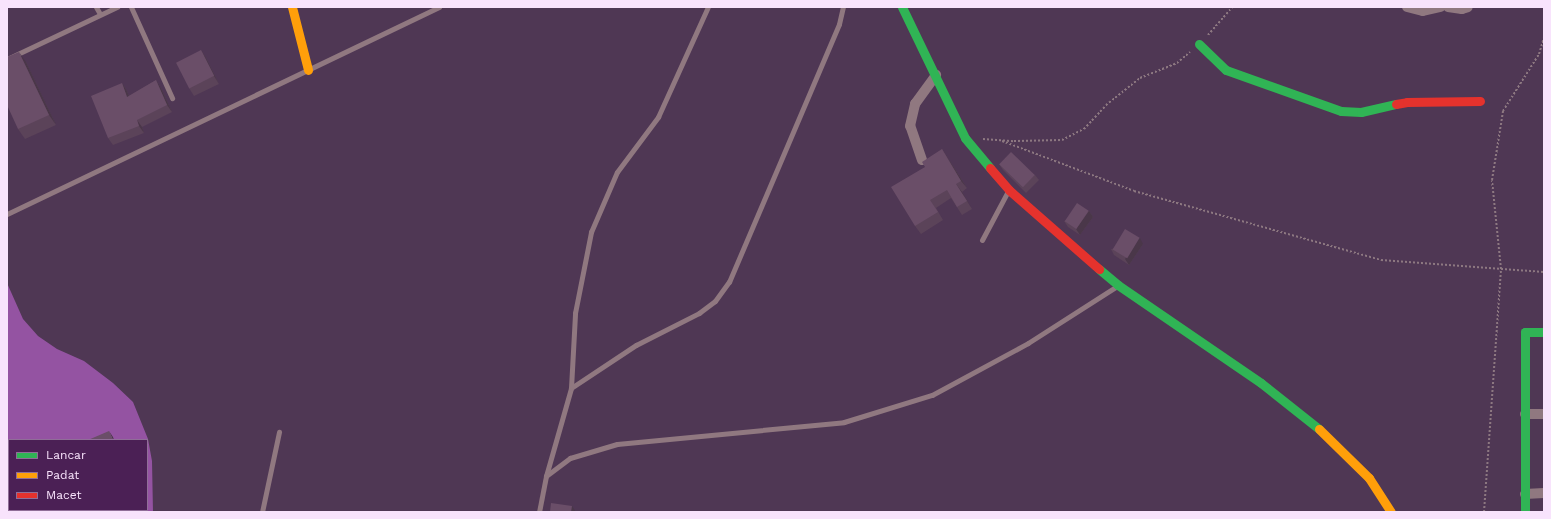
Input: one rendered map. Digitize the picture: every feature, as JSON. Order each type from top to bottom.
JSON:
[{"type":"street","points":[[292,7],[308,70]]},
{"type":"street","points":[[902,7],[965,138],[1009,190],[1118,286],[1261,383],[1328,436],[1369,478],[1391,512]]},
{"type":"street","points":[[1407,7],[1423,11],[1442,7]]},
{"type":"street","points":[[1448,7],[1462,9],[1468,7]]},
{"type":"street","points":[[1200,44],[1226,70],[1341,111],[1361,112],[1407,102],[1480,101]]},
{"type":"street","points":[[922,160],[910,126],[915,104],[936,75]]},
{"type":"street","points":[[1525,512],[1525,332],[1544,332]]},
{"type":"street","points":[[1525,414],[1544,414]]},
{"type":"street","points":[[1525,494],[1544,493]]},
{"type":"lane","points":[[96,7],[100,14]]},
{"type":"lane","points":[[7,59],[116,7]]},
{"type":"lane","points":[[130,7],[172,98]]},
{"type":"lane","points":[[7,214],[439,7]]},
{"type":"lane","points":[[539,512],[546,476],[571,388],[575,313],[591,232],[617,172],[658,117],[687,57],[708,7]]},
{"type":"lane","points":[[571,388],[636,345],[700,313],[715,301],[729,282],[839,24],[843,7]]},
{"type":"lane","points":[[982,240],[1009,190]]},
{"type":"lane","points":[[546,476],[570,458],[617,444],[844,422],[932,395],[1028,343],[1118,286]]},
{"type":"lane","points":[[262,512],[279,432]]},
{"type":"path","points":[[965,138],[1002,140],[1062,140],[1084,129],[1106,105],[1140,78],[1177,63],[1200,44],[1232,7]]},
{"type":"path","points":[[1484,512],[1501,269],[1492,180],[1503,111],[1539,54],[1544,38]]},
{"type":"path","points":[[1002,140],[1134,191],[1381,260],[1544,272]]},
{"type":"shaded area","points":[[7,283],[23,319],[38,336],[57,349],[84,361],[113,383],[133,402],[148,439],[152,461],[153,512],[7,512]]},
{"type":"building","points":[[201,50],[214,76],[189,89],[176,63]]},
{"type":"building","points":[[19,52],[49,115],[18,129],[7,105],[7,57]]},
{"type":"building","points":[[156,80],[167,105],[137,120],[139,126],[108,138],[91,96],[122,83],[127,97]]},
{"type":"building","points":[[942,149],[961,181],[956,184],[967,201],[957,207],[947,190],[930,200],[938,212],[915,226],[891,187],[925,167],[922,162]]},
{"type":"building","points":[[1011,152],[1035,175],[1023,187],[999,164]]},
{"type":"building","points":[[1077,203],[1089,211],[1076,229],[1065,221]]},
{"type":"building","points":[[1125,229],[1140,238],[1127,258],[1113,250]]},
{"type":"building","points":[[109,431],[113,439],[90,439]]},
{"type":"building","points":[[551,503],[572,506],[571,512],[550,512]]},
{"type":"traffic: fast","points":[[902,7],[965,138],[990,168]]},
{"type":"traffic: fast","points":[[1199,44],[1226,70],[1341,111],[1361,112],[1396,104]]},
{"type":"traffic: fast","points":[[1099,269],[1118,285],[1261,383],[1319,429]]},
{"type":"traffic: fast","points":[[1525,512],[1525,332],[1544,332]]},
{"type":"traffic: slow","points":[[292,7],[308,70]]},
{"type":"traffic: slow","points":[[1319,429],[1369,478],[1391,512]]},
{"type":"traffic: jam","points":[[1396,104],[1407,102],[1480,101]]},
{"type":"traffic: jam","points":[[990,168],[1009,190],[1099,269]]}]
